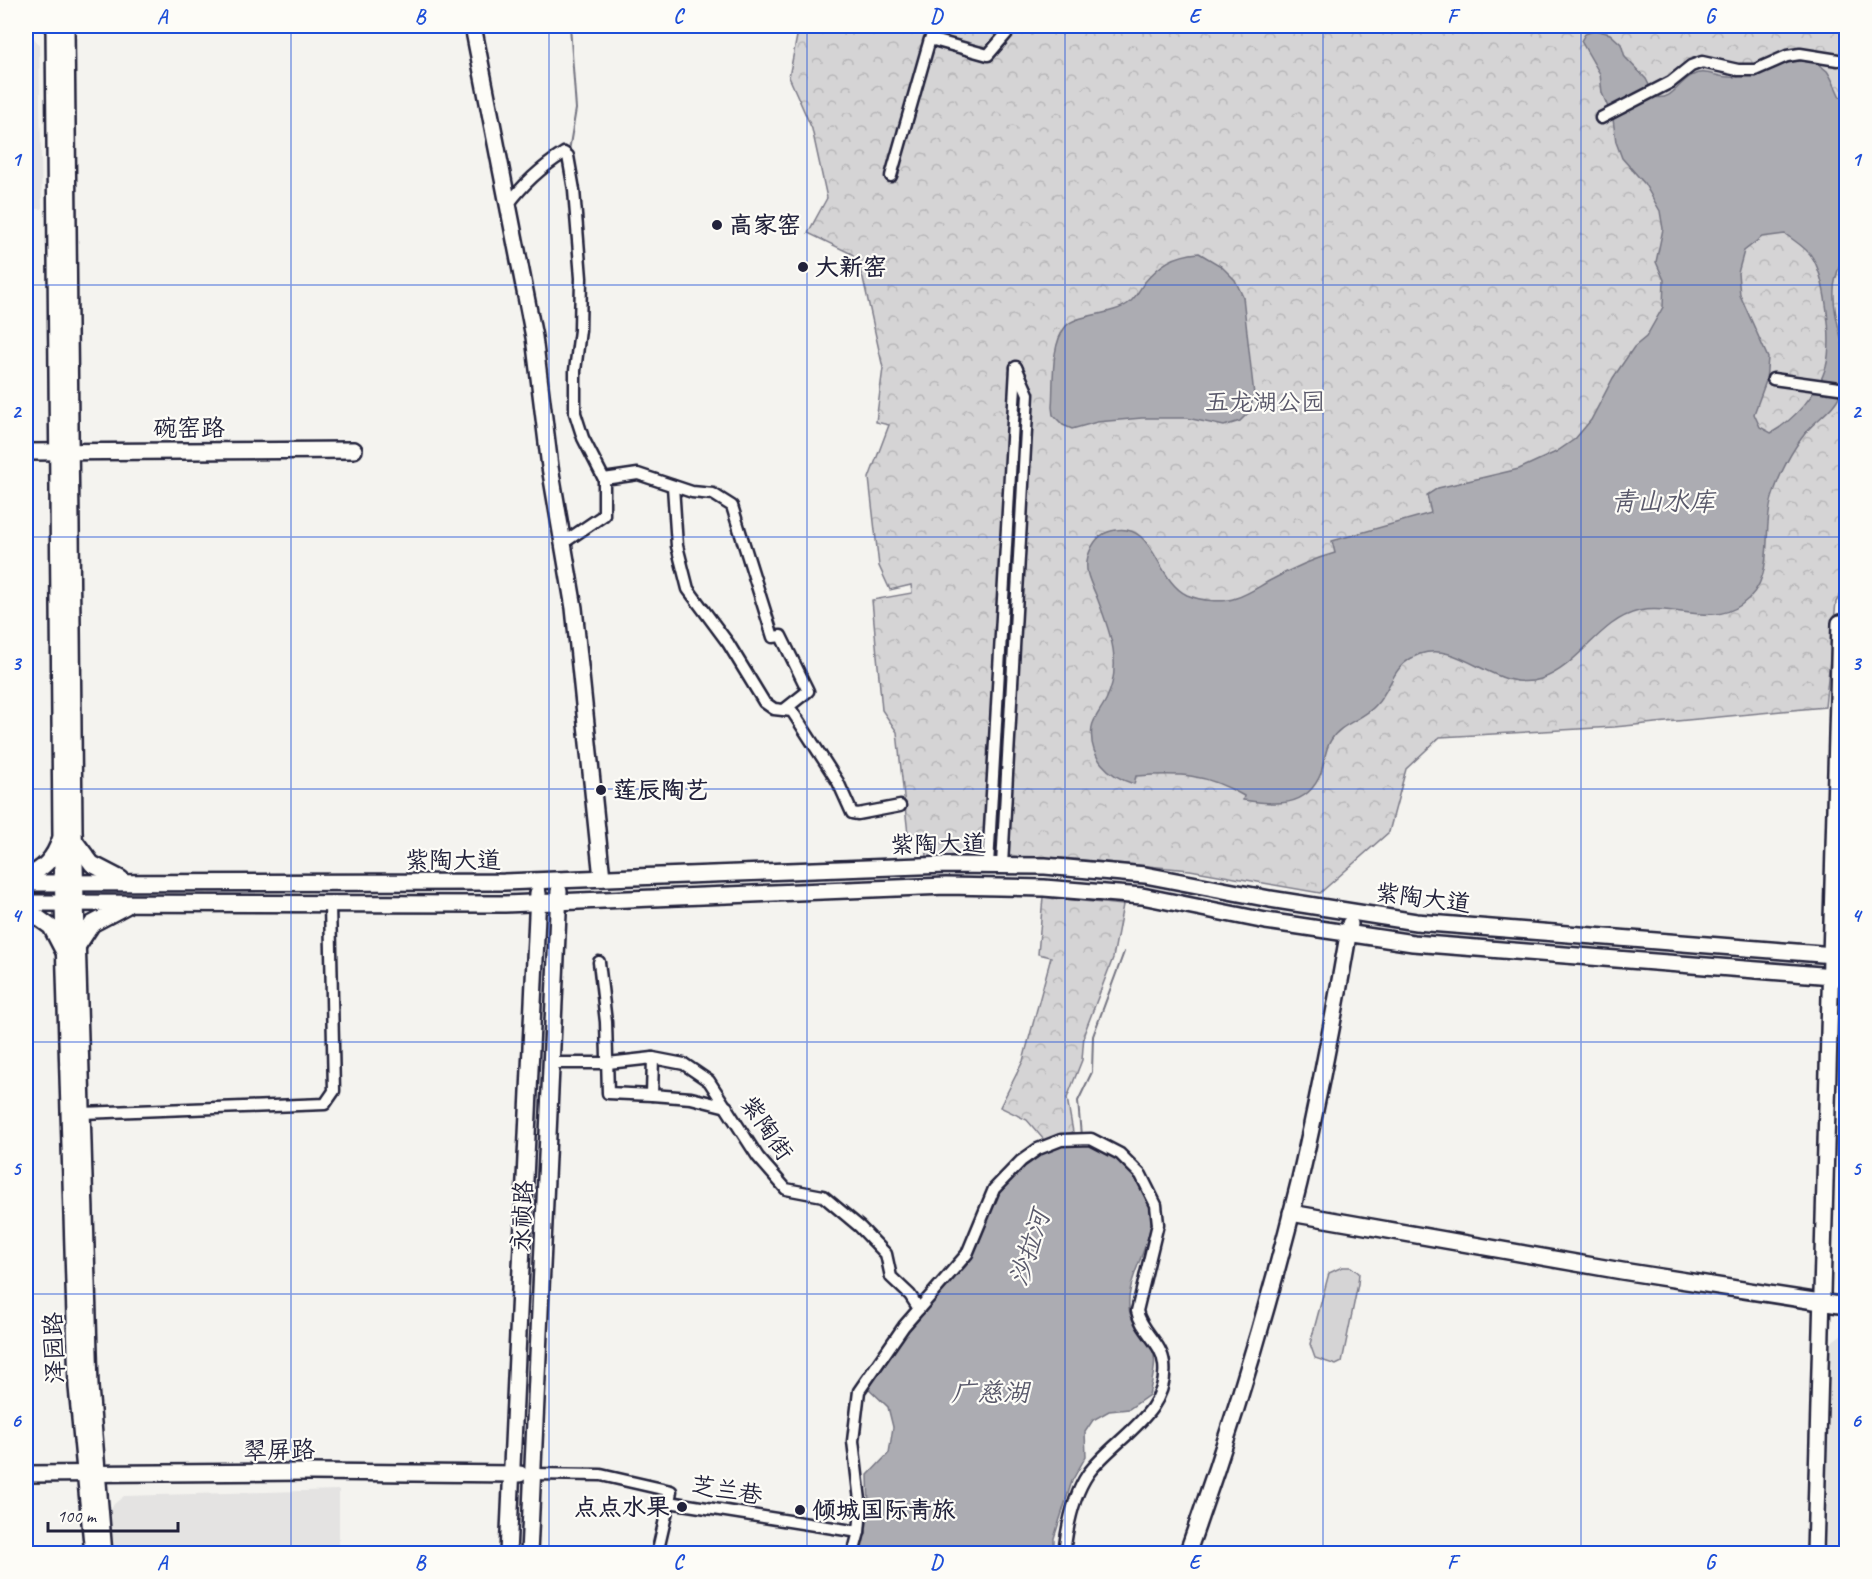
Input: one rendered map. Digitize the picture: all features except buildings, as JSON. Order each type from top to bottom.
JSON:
[{"type":"street","name":"泽园路","points":[[54,26],[64,452],[77,1387],[104,1554]]},
{"type":"street","name":"泽园路","points":[[64,452],[66,26]]},
{"type":"street","points":[[473,26],[534,337],[550,467],[574,608],[602,878]]},
{"type":"street","points":[[891,176],[930,39],[988,55],[1013,26]]},
{"type":"street","points":[[1601,118],[1671,82],[1691,66],[1702,62],[1738,70],[1755,70],[1787,56],[1800,54],[1838,60]]},
{"type":"street","points":[[508,205],[520,187],[564,153],[568,156],[574,190],[581,278],[580,330],[574,371],[575,413],[583,438],[604,479],[606,508],[604,515],[563,543]]},
{"type":"street","points":[[1016,367],[1028,397],[995,865],[1016,367]]},
{"type":"street","points":[[1773,379],[1846,390]]},
{"type":"street","name":"碗窑路","points":[[26,452],[354,450]]},
{"type":"street","points":[[604,479],[638,474],[673,486],[712,494],[732,507],[773,637],[781,636],[808,691],[784,710]]},
{"type":"street","points":[[673,486],[677,546],[688,589],[728,643],[764,702],[774,709],[792,711],[838,782],[852,813],[858,814],[900,806]]},
{"type":"street","points":[[1815,1554],[1828,976],[1841,707],[1840,623]]},
{"type":"street","points":[[26,877],[40,870],[50,861],[68,837],[87,859],[103,872],[139,883]]},
{"type":"street","name":"紫陶大道","points":[[26,883],[539,881],[995,865],[1145,875],[1357,913],[1513,931],[1846,956]]},
{"type":"street","name":"永祯路","points":[[529,1554],[560,880]]},
{"type":"street","name":"永祯路","points":[[508,1554],[539,881]]},
{"type":"street","name":"紫陶大道","points":[[26,903],[538,902],[946,886],[1035,887],[1142,896],[1353,934],[1490,951],[1846,977]]},
{"type":"street","points":[[26,909],[51,927],[71,951],[87,929],[98,920],[137,903]]},
{"type":"street","points":[[82,1113],[325,1104],[334,1091],[330,904]]},
{"type":"street","points":[[1193,1553],[1251,1355],[1296,1214],[1319,1089],[1357,913]]},
{"type":"street","name":"泽园路","points":[[71,951],[82,1113],[93,1554]]},
{"type":"street","points":[[599,962],[608,1063],[608,1093],[691,1098],[727,1107]]},
{"type":"street","points":[[652,1095],[653,1058]]},
{"type":"street","name":"紫陶街","points":[[551,1063],[608,1063],[653,1058],[684,1064],[709,1081],[758,1157],[786,1190],[823,1196],[860,1227],[886,1254],[891,1277],[919,1309]]},
{"type":"street","points":[[853,1554],[859,1532],[861,1500],[853,1441],[856,1400],[863,1383],[919,1309],[967,1254],[980,1227],[986,1202],[1005,1175],[1044,1146],[1077,1138],[1098,1142],[1120,1154],[1135,1167],[1150,1190],[1156,1205],[1157,1230],[1137,1311],[1141,1322],[1161,1354],[1164,1370],[1160,1393],[1150,1412],[1109,1450],[1081,1486],[1066,1535],[1064,1554]]},
{"type":"street","points":[[1296,1214],[1622,1271],[1846,1306]]},
{"type":"street","name":"翠屏路","points":[[26,1474],[310,1472],[532,1474]]},
{"type":"street","name":"芝兰巷","points":[[532,1474],[618,1477],[671,1491],[669,1502],[859,1532]]},
{"type":"street","points":[[657,1554],[669,1502]]},
{"type":"shaded area","points":[[26,36],[32,36],[39,44],[42,209],[26,209]]},
{"type":"shaded area","points":[[1846,1331],[1846,1553],[1826,1553],[1830,1343]]},
{"type":"shaded area","points":[[339,1490],[339,1553],[114,1553],[109,1514],[114,1504],[124,1496]]},
{"type":"green space","name":"五龙湖公园","points":[[799,26],[1846,26],[1846,586],[1836,602],[1825,707],[1614,727],[1440,737],[1406,769],[1389,832],[1320,893],[1190,870],[1062,858],[927,857],[926,835],[908,834],[897,732],[882,710],[872,600],[912,593],[911,585],[890,590],[879,566],[869,478],[889,425],[876,422],[883,368],[863,278],[852,254],[808,233],[827,198],[812,129],[789,77]]},
{"type":"green space","points":[[1043,897],[1123,905],[1113,958],[1084,1034],[1082,1060],[1067,1098],[1073,1132],[1044,1140],[1027,1120],[1000,1107],[1023,1061],[1051,957],[1038,954]]},
{"type":"green space","points":[[1342,1267],[1351,1267],[1359,1273],[1342,1362],[1336,1365],[1315,1358],[1310,1344],[1329,1273]]},
{"type":"water","name":"青山水库","points":[[1596,30],[1610,34],[1621,44],[1625,57],[1646,79],[1655,97],[1661,98],[1670,94],[1686,79],[1700,73],[1723,77],[1752,74],[1756,77],[1772,68],[1801,61],[1819,65],[1827,71],[1840,97],[1846,95],[1846,240],[1834,290],[1836,316],[1846,366],[1845,379],[1838,398],[1801,438],[1778,481],[1769,512],[1764,569],[1753,594],[1741,605],[1718,614],[1652,610],[1639,611],[1625,616],[1612,623],[1568,664],[1541,679],[1525,682],[1494,674],[1450,654],[1435,652],[1420,654],[1403,664],[1382,698],[1371,710],[1335,734],[1327,748],[1321,773],[1315,785],[1298,799],[1288,802],[1266,803],[1243,800],[1244,796],[1230,788],[1192,776],[1136,776],[1134,784],[1116,776],[1102,764],[1093,747],[1092,738],[1093,724],[1106,700],[1114,673],[1110,634],[1087,571],[1088,556],[1099,537],[1111,531],[1126,530],[1137,534],[1146,542],[1176,587],[1187,595],[1212,601],[1231,600],[1296,568],[1335,553],[1332,541],[1431,513],[1427,495],[1438,488],[1519,469],[1556,452],[1575,439],[1591,420],[1613,378],[1634,347],[1646,337],[1663,307],[1664,280],[1656,262],[1663,229],[1660,211],[1644,183],[1622,158],[1616,142],[1613,119],[1602,93],[1600,74],[1581,41],[1585,34]],"holes":[[[1785,234],[1810,254],[1816,264],[1827,309],[1828,356],[1822,377],[1811,396],[1788,421],[1771,433],[1760,427],[1754,414],[1766,381],[1768,358],[1740,295],[1738,273],[1744,251],[1762,237]]]},
{"type":"water","points":[[1199,253],[1221,266],[1235,280],[1243,297],[1254,395],[1250,411],[1240,421],[1224,426],[1187,418],[1142,418],[1097,422],[1072,429],[1063,425],[1053,415],[1052,407],[1055,354],[1057,343],[1066,326],[1078,319],[1123,307],[1162,266],[1175,258]]},
{"type":"water","name":"广慈湖","points":[[1072,1137],[1103,1146],[1120,1156],[1141,1181],[1149,1202],[1151,1223],[1131,1286],[1129,1307],[1133,1320],[1147,1338],[1153,1351],[1154,1366],[1149,1395],[1129,1409],[1109,1411],[1093,1420],[1085,1432],[1086,1456],[1072,1481],[1054,1538],[1054,1553],[861,1554],[869,1513],[868,1475],[889,1453],[893,1427],[888,1407],[866,1386],[929,1302],[966,1266],[979,1243],[993,1203],[1006,1180],[1026,1162]]},
{"type":"waterway","points":[[569,151],[576,109],[570,26]]},
{"type":"waterway","name":"沙拉河","points":[[1081,1136],[1078,1101],[1092,1072],[1093,1036],[1124,952]]},
{"type":"place","name":"高家窑","points":[[717,225]]},
{"type":"place","name":"大新窑","points":[[803,267]]},
{"type":"place","name":"莲辰陶艺","points":[[601,790]]},
{"type":"place","name":"点点水果","points":[[682,1507]]},
{"type":"place","name":"倾城国际青旅","points":[[800,1510]]}]
